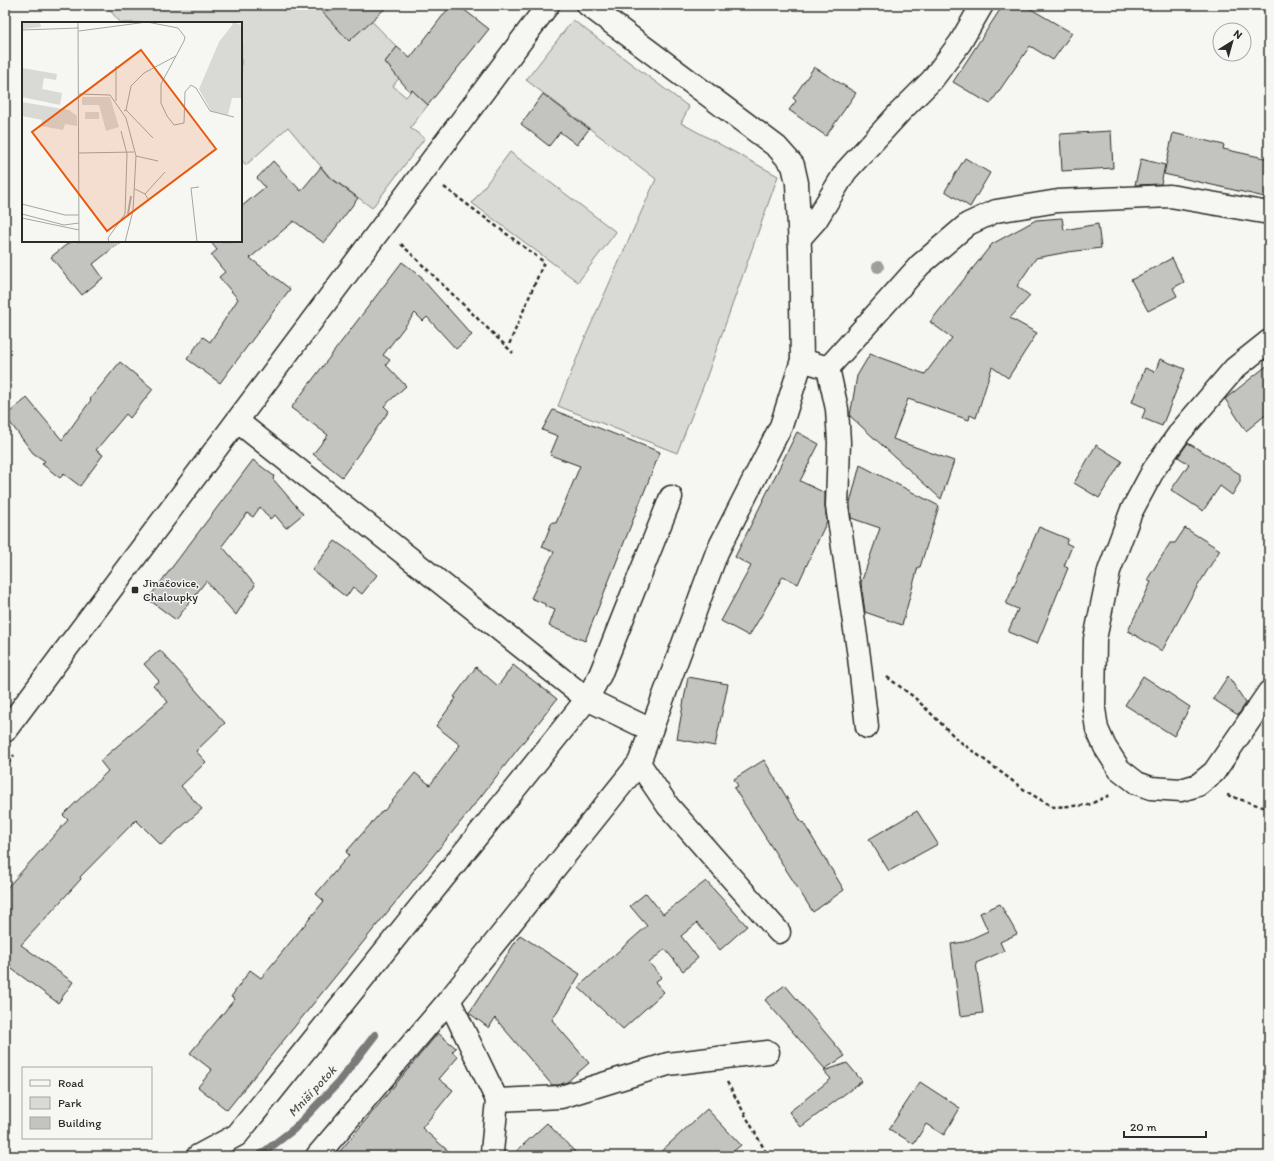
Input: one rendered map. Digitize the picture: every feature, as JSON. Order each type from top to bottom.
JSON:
[{"type":"street","points":[[5,731],[548,5]]},
{"type":"street","points":[[317,1156],[449,1000],[639,763],[650,730],[718,552],[781,426],[802,360],[800,238],[797,183],[793,165],[777,147],[588,5]]},
{"type":"street","points":[[800,238],[816,220],[846,171],[900,112],[932,80],[960,43],[982,5]]},
{"type":"street","points":[[828,368],[920,266],[968,224],[996,211],[1058,201],[1170,196],[1269,213]]},
{"type":"street","points":[[1269,341],[1235,368],[1181,431],[1154,469],[1130,512],[1109,571],[1095,639],[1094,709],[1097,729],[1105,747],[1119,768],[1137,783],[1151,788],[1181,790],[1198,785],[1214,772],[1269,692]]},
{"type":"street","points":[[802,360],[828,368]]},
{"type":"street","points":[[828,368],[837,409],[839,442],[837,506],[860,657],[867,727]]},
{"type":"street","points":[[237,421],[587,699],[650,730]]},
{"type":"street","points":[[198,1156],[237,1135],[587,699],[600,675],[671,497]]},
{"type":"street","points":[[639,763],[668,806],[778,932]]},
{"type":"street","points":[[449,1000],[497,1100],[492,1152]]},
{"type":"street","points":[[497,1100],[561,1098],[668,1064],[768,1052]]},
{"type":"path","points":[[441,184],[544,262],[508,347]]},
{"type":"path","points":[[398,240],[513,353]]},
{"type":"path","points":[[860,657],[914,697],[958,740],[1026,792],[1053,807],[1088,805],[1137,783]]},
{"type":"path","points":[[5,768],[18,750]]},
{"type":"path","points":[[1198,785],[1269,809]]},
{"type":"path","points":[[714,1058],[768,1156]]},
{"type":"green space","points":[[356,5],[397,47],[385,62],[399,78],[393,86],[406,97],[412,90],[428,105],[410,128],[425,138],[372,208],[328,175],[288,127],[246,165],[242,160],[242,22],[120,22],[106,6]]},
{"type":"green space","points":[[573,20],[689,107],[681,123],[778,176],[703,387],[677,453],[558,406],[584,340],[656,179],[526,80]]},
{"type":"green space","points":[[510,152],[616,232],[578,282],[472,203]]},
{"type":"building","points":[[316,5],[389,5],[349,41]]},
{"type":"building","points":[[451,5],[458,5],[489,29],[428,105],[412,90],[410,92],[385,62],[397,47],[410,58]]},
{"type":"building","points":[[1003,5],[1024,5],[1072,33],[1053,60],[1030,46],[990,104],[953,82]]},
{"type":"building","points":[[814,67],[856,93],[826,136],[789,110],[796,101],[793,98]]},
{"type":"building","points":[[543,94],[589,129],[577,145],[560,132],[549,146],[521,124]]},
{"type":"building","points":[[1111,131],[1113,168],[1062,171],[1060,134]]},
{"type":"building","points":[[1173,133],[1224,145],[1223,149],[1269,159],[1269,198],[1164,174]]},
{"type":"building","points":[[965,158],[990,173],[970,207],[945,191]]},
{"type":"building","points":[[1141,159],[1165,165],[1161,184],[1135,185]]},
{"type":"building","points":[[273,161],[301,191],[321,167],[328,176],[358,198],[324,243],[294,221],[250,258],[290,289],[220,383],[187,359],[203,337],[210,342],[238,299],[219,277],[225,272],[211,255],[217,250],[211,242],[242,242],[242,206],[265,187],[257,178]]},
{"type":"building","points":[[1062,218],[1064,230],[1098,224],[1101,248],[1036,258],[1017,286],[1030,296],[1010,318],[1037,333],[1008,378],[992,367],[976,418],[970,415],[969,420],[908,399],[893,439],[954,461],[941,499],[850,416],[857,376],[870,354],[925,374],[952,338],[930,322],[992,244],[1036,220]]},
{"type":"building","points":[[70,242],[121,242],[93,264],[103,278],[82,295],[51,257]]},
{"type":"building","points":[[1172,258],[1184,282],[1173,288],[1177,296],[1148,311],[1131,280]]},
{"type":"building","points":[[402,262],[422,277],[422,279],[472,335],[456,349],[427,317],[423,321],[415,313],[383,355],[390,360],[386,365],[406,386],[384,406],[389,411],[342,477],[313,454],[328,435],[291,408]]},
{"type":"building","points":[[1160,359],[1185,369],[1162,426],[1142,418],[1146,408],[1132,402],[1145,368],[1155,372]]},
{"type":"building","points":[[120,362],[153,389],[130,418],[126,414],[96,450],[103,455],[80,486],[64,474],[60,478],[42,464],[45,461],[33,453],[5,416],[27,398],[62,440],[91,400],[90,399]]},
{"type":"building","points":[[1269,364],[1269,412],[1246,431],[1225,399]]},
{"type":"building","points":[[553,410],[660,452],[585,641],[549,626],[555,610],[531,598],[554,552],[542,547],[552,522],[556,523],[580,466],[550,455],[558,436],[542,430]]},
{"type":"building","points":[[797,432],[819,444],[800,481],[825,493],[827,521],[798,584],[783,576],[749,636],[721,621],[751,566],[735,557]]},
{"type":"building","points":[[1188,443],[1240,474],[1240,482],[1232,495],[1220,486],[1203,511],[1171,490],[1189,464],[1178,457]]},
{"type":"building","points":[[1096,445],[1122,461],[1099,498],[1074,483]]},
{"type":"building","points":[[253,460],[274,476],[273,479],[303,514],[286,528],[275,515],[270,519],[260,507],[253,517],[247,513],[222,546],[255,585],[236,615],[206,581],[176,620],[148,599]]},
{"type":"building","points":[[860,465],[939,506],[920,567],[918,567],[902,625],[865,612],[861,583],[880,528],[851,518],[850,503]]},
{"type":"building","points":[[1039,527],[1068,539],[1066,543],[1072,546],[1064,566],[1068,568],[1037,644],[1008,632],[1018,609],[1006,604]]},
{"type":"building","points":[[1185,528],[1220,550],[1191,597],[1162,651],[1128,631],[1151,582],[1147,580],[1170,543],[1175,543]]},
{"type":"building","points":[[335,541],[377,575],[362,594],[353,587],[346,597],[312,570]]},
{"type":"building","points":[[160,650],[225,723],[196,751],[206,762],[181,786],[202,809],[161,845],[136,820],[80,877],[81,879],[21,945],[73,982],[58,1003],[5,964],[5,890],[68,820],[63,815],[108,771],[100,761],[168,702],[153,685],[159,681],[144,664]]},
{"type":"building","points":[[513,665],[557,699],[467,814],[227,1110],[198,1087],[212,1070],[190,1053],[235,999],[231,997],[250,970],[261,978],[324,901],[316,894],[349,855],[346,852],[383,810],[384,811],[415,773],[430,785],[460,745],[436,726],[456,698],[454,697],[476,667],[498,686]]},
{"type":"building","points":[[1143,676],[1190,707],[1174,736],[1125,705]]},
{"type":"building","points":[[1228,676],[1246,703],[1238,715],[1213,699]]},
{"type":"building","points":[[688,677],[728,684],[715,746],[677,739]]},
{"type":"building","points":[[764,760],[844,890],[813,912],[734,788],[738,786],[734,779]]},
{"type":"building","points":[[917,811],[938,844],[889,871],[869,839]]},
{"type":"building","points":[[706,881],[747,926],[720,950],[697,923],[681,936],[698,958],[683,971],[665,949],[649,963],[662,977],[655,982],[664,992],[623,1029],[578,987],[647,926],[630,906],[646,893],[663,914]]},
{"type":"building","points":[[1000,904],[1017,934],[1000,942],[1004,951],[976,963],[983,1013],[960,1016],[951,944],[964,942],[988,931],[980,913]]},
{"type":"building","points":[[520,935],[580,974],[552,1020],[589,1063],[567,1082],[559,1085],[552,1085],[495,1018],[489,1028],[469,1013]]},
{"type":"building","points":[[785,985],[845,1056],[825,1069],[765,1000]]},
{"type":"building","points":[[438,1033],[456,1048],[452,1052],[458,1057],[439,1079],[453,1090],[422,1128],[454,1156],[336,1156]]},
{"type":"building","points":[[847,1063],[862,1081],[801,1127],[789,1112],[831,1079],[824,1071]]},
{"type":"building","points":[[920,1082],[960,1108],[944,1135],[926,1124],[914,1144],[889,1129]]},
{"type":"building","points":[[707,1109],[741,1145],[728,1156],[656,1156]]},
{"type":"building","points":[[547,1123],[579,1156],[511,1156]]},
{"type":"waterway","name":"Mniší potok","points":[[259,1156],[294,1129],[338,1083],[375,1035]]},
{"type":"place","name":"Jinačovice, Chaloupky","points":[[135,590]]}]
